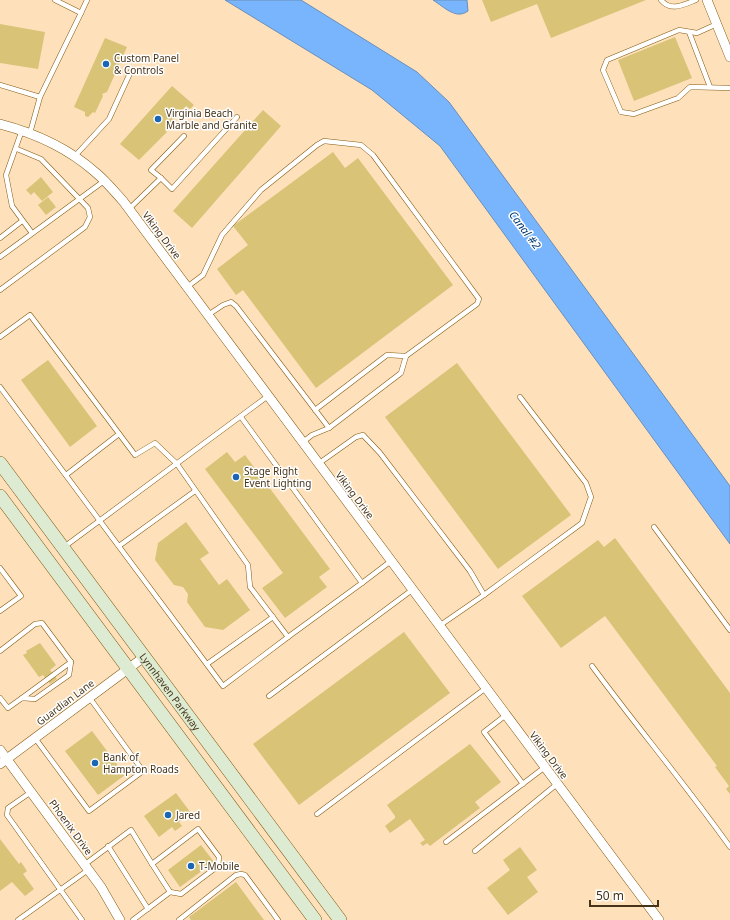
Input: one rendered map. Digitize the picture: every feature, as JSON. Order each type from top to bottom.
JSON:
[{"type":"main road","name":"Lynnhaven Parkway","points":[[0,463],[340,920]]},
{"type":"main road","name":"Lynnhaven Parkway","points":[[0,496],[315,920]]},
{"type":"street","points":[[707,0],[730,57]]},
{"type":"street","name":"Viking Drive","points":[[0,124],[26,131],[75,156],[104,181],[129,210],[658,920]]},
{"type":"street","name":"Guardian Lane","points":[[3,762],[144,657]]},
{"type":"street","name":"Phoenix Drive","points":[[0,750],[3,762],[31,792],[86,867],[120,920]]},
{"type":"lane","points":[[55,0],[81,13]]},
{"type":"lane","points":[[32,233],[12,206],[6,175],[40,97],[88,0]]},
{"type":"lane","points":[[661,0],[666,6],[673,7],[680,7],[696,0]]},
{"type":"lane","points":[[717,24],[697,33],[679,30],[607,60],[603,70],[621,112],[634,114],[678,98],[690,87],[730,88]]},
{"type":"lane","points":[[689,32],[710,87]]},
{"type":"lane","points":[[75,156],[109,119],[131,71]]},
{"type":"lane","points":[[0,85],[40,97]]},
{"type":"lane","points":[[184,136],[151,170],[172,188],[237,117]]},
{"type":"lane","points":[[187,287],[203,275],[222,234],[261,190],[324,141],[361,145],[373,155],[479,299],[477,304],[406,356],[401,373],[328,428],[312,435],[302,442]]},
{"type":"lane","points":[[0,290],[85,228],[90,217],[88,208],[41,159],[17,149]]},
{"type":"lane","points":[[129,210],[161,178]]},
{"type":"lane","points":[[0,257],[104,181]]},
{"type":"lane","points":[[0,238],[22,221]]},
{"type":"lane","points":[[208,315],[222,305],[231,302],[236,306],[328,428]]},
{"type":"lane","points":[[0,337],[30,315],[135,455],[155,443],[176,464],[248,565],[250,587],[288,637]]},
{"type":"lane","points":[[315,410],[387,355],[406,356]]},
{"type":"lane","points":[[0,387],[223,686],[391,561]]},
{"type":"lane","points":[[63,548],[268,396]]},
{"type":"lane","points":[[439,626],[582,523],[591,497],[586,483],[520,397]]},
{"type":"lane","points":[[241,417],[362,583]]},
{"type":"lane","points":[[66,475],[119,434]]},
{"type":"lane","points":[[318,464],[356,437],[363,435],[376,449],[470,571],[484,595]]},
{"type":"lane","points":[[119,546],[196,491]]},
{"type":"lane","points":[[654,527],[730,630]]},
{"type":"lane","points":[[0,568],[21,596],[0,611]]},
{"type":"lane","points":[[269,696],[412,590]]},
{"type":"lane","points":[[207,664],[273,618]]},
{"type":"lane","points":[[0,651],[35,624],[42,623],[71,662],[69,675],[35,699],[22,698]]},
{"type":"lane","points":[[0,698],[8,708],[71,662]]},
{"type":"lane","points":[[592,666],[631,720],[698,802],[730,847]]},
{"type":"lane","points":[[317,814],[486,688]]},
{"type":"lane","points":[[35,738],[89,811],[143,771],[89,698]]},
{"type":"lane","points":[[506,715],[484,732],[523,784]]},
{"type":"lane","points":[[446,842],[545,767]]},
{"type":"lane","points":[[475,851],[557,784]]},
{"type":"lane","points":[[31,792],[8,808],[7,815],[82,920]]},
{"type":"lane","points":[[18,920],[61,889],[108,846],[131,830],[152,864],[170,892],[181,894],[218,866],[219,857],[198,829],[152,864]]},
{"type":"lane","points":[[108,846],[148,910]]},
{"type":"lane","points":[[179,920],[236,875],[241,874],[245,875],[278,920]]},
{"type":"lane","points":[[133,920],[170,892]]},
{"type":"water","name":"Canal #2","points":[[225,0],[301,0],[417,72],[449,102],[730,486],[730,544],[440,146],[372,90]]},
{"type":"water","points":[[433,0],[467,0],[468,11],[459,14],[450,12]]},
{"type":"building","points":[[482,0],[646,0],[551,38],[537,4],[491,22]]},
{"type":"building","points":[[0,24],[45,32],[38,69],[0,63]]},
{"type":"building","points":[[675,37],[692,78],[634,101],[618,60]]},
{"type":"building","name":"Custom Panel & Controls","points":[[105,38],[127,47],[107,92],[102,94],[103,96],[95,113],[93,112],[88,117],[85,116],[85,112],[74,107]]},
{"type":"building","name":"Virginia Beach Marble and Granite","points":[[172,86],[194,105],[190,109],[186,106],[165,130],[167,132],[139,160],[120,144]]},
{"type":"building","points":[[263,110],[281,126],[192,228],[173,211]]},
{"type":"building","points":[[333,152],[345,168],[358,158],[453,285],[316,388],[243,290],[236,295],[217,269],[248,245],[233,226]]},
{"type":"building","points":[[41,177],[53,192],[42,201],[34,192],[31,195],[26,190]]},
{"type":"building","points":[[48,197],[56,207],[46,215],[38,205]]},
{"type":"building","points":[[48,360],[97,426],[70,447],[21,380]]},
{"type":"building","points":[[457,363],[571,515],[498,569],[385,417]]},
{"type":"building","points":[[227,452],[235,462],[245,455],[330,569],[319,577],[327,587],[285,618],[262,588],[283,573],[205,469]]},
{"type":"building","points":[[186,522],[209,553],[200,559],[219,585],[227,579],[250,610],[223,630],[205,627],[187,602],[188,594],[183,587],[174,585],[155,560],[158,543]]},
{"type":"building","points":[[615,538],[730,693],[730,794],[726,789],[729,786],[715,767],[717,766],[605,616],[561,648],[522,596],[598,540],[604,547]]},
{"type":"building","points":[[404,632],[450,693],[299,805],[253,744]]},
{"type":"building","points":[[40,643],[56,665],[50,670],[57,679],[50,684],[43,675],[39,677],[23,655],[27,653],[26,651]]},
{"type":"building","name":"Bank of Hampton Roads","points":[[92,731],[125,775],[98,795],[65,751]]},
{"type":"building","points":[[470,744],[501,782],[475,802],[480,808],[430,846],[427,843],[423,846],[420,843],[425,840],[410,819],[390,833],[385,826],[395,818],[395,816],[387,805]]},
{"type":"building","name":"Jared","points":[[176,793],[191,813],[179,822],[182,826],[175,831],[172,827],[159,837],[144,816]]},
{"type":"building","points":[[0,839],[19,864],[21,862],[27,871],[23,874],[34,889],[25,896],[12,882],[0,891]]},
{"type":"building","name":"T-Mobile","points":[[201,845],[214,862],[180,887],[168,870]]},
{"type":"building","points":[[520,847],[537,870],[527,877],[538,892],[508,915],[487,888],[510,870],[503,860]]},
{"type":"building","points":[[236,882],[264,920],[191,920],[189,917]]},
{"type":"place","name":"Custom Panel & Controls","points":[[106,64]]},
{"type":"place","name":"Virginia Beach Marble and Granite","points":[[158,119]]},
{"type":"place","name":"Stage Right Event Lighting","points":[[236,477]]},
{"type":"place","name":"Bank of Hampton Roads","points":[[95,763]]},
{"type":"place","name":"Jared","points":[[168,815]]},
{"type":"place","name":"T-Mobile","points":[[191,866]]}]
